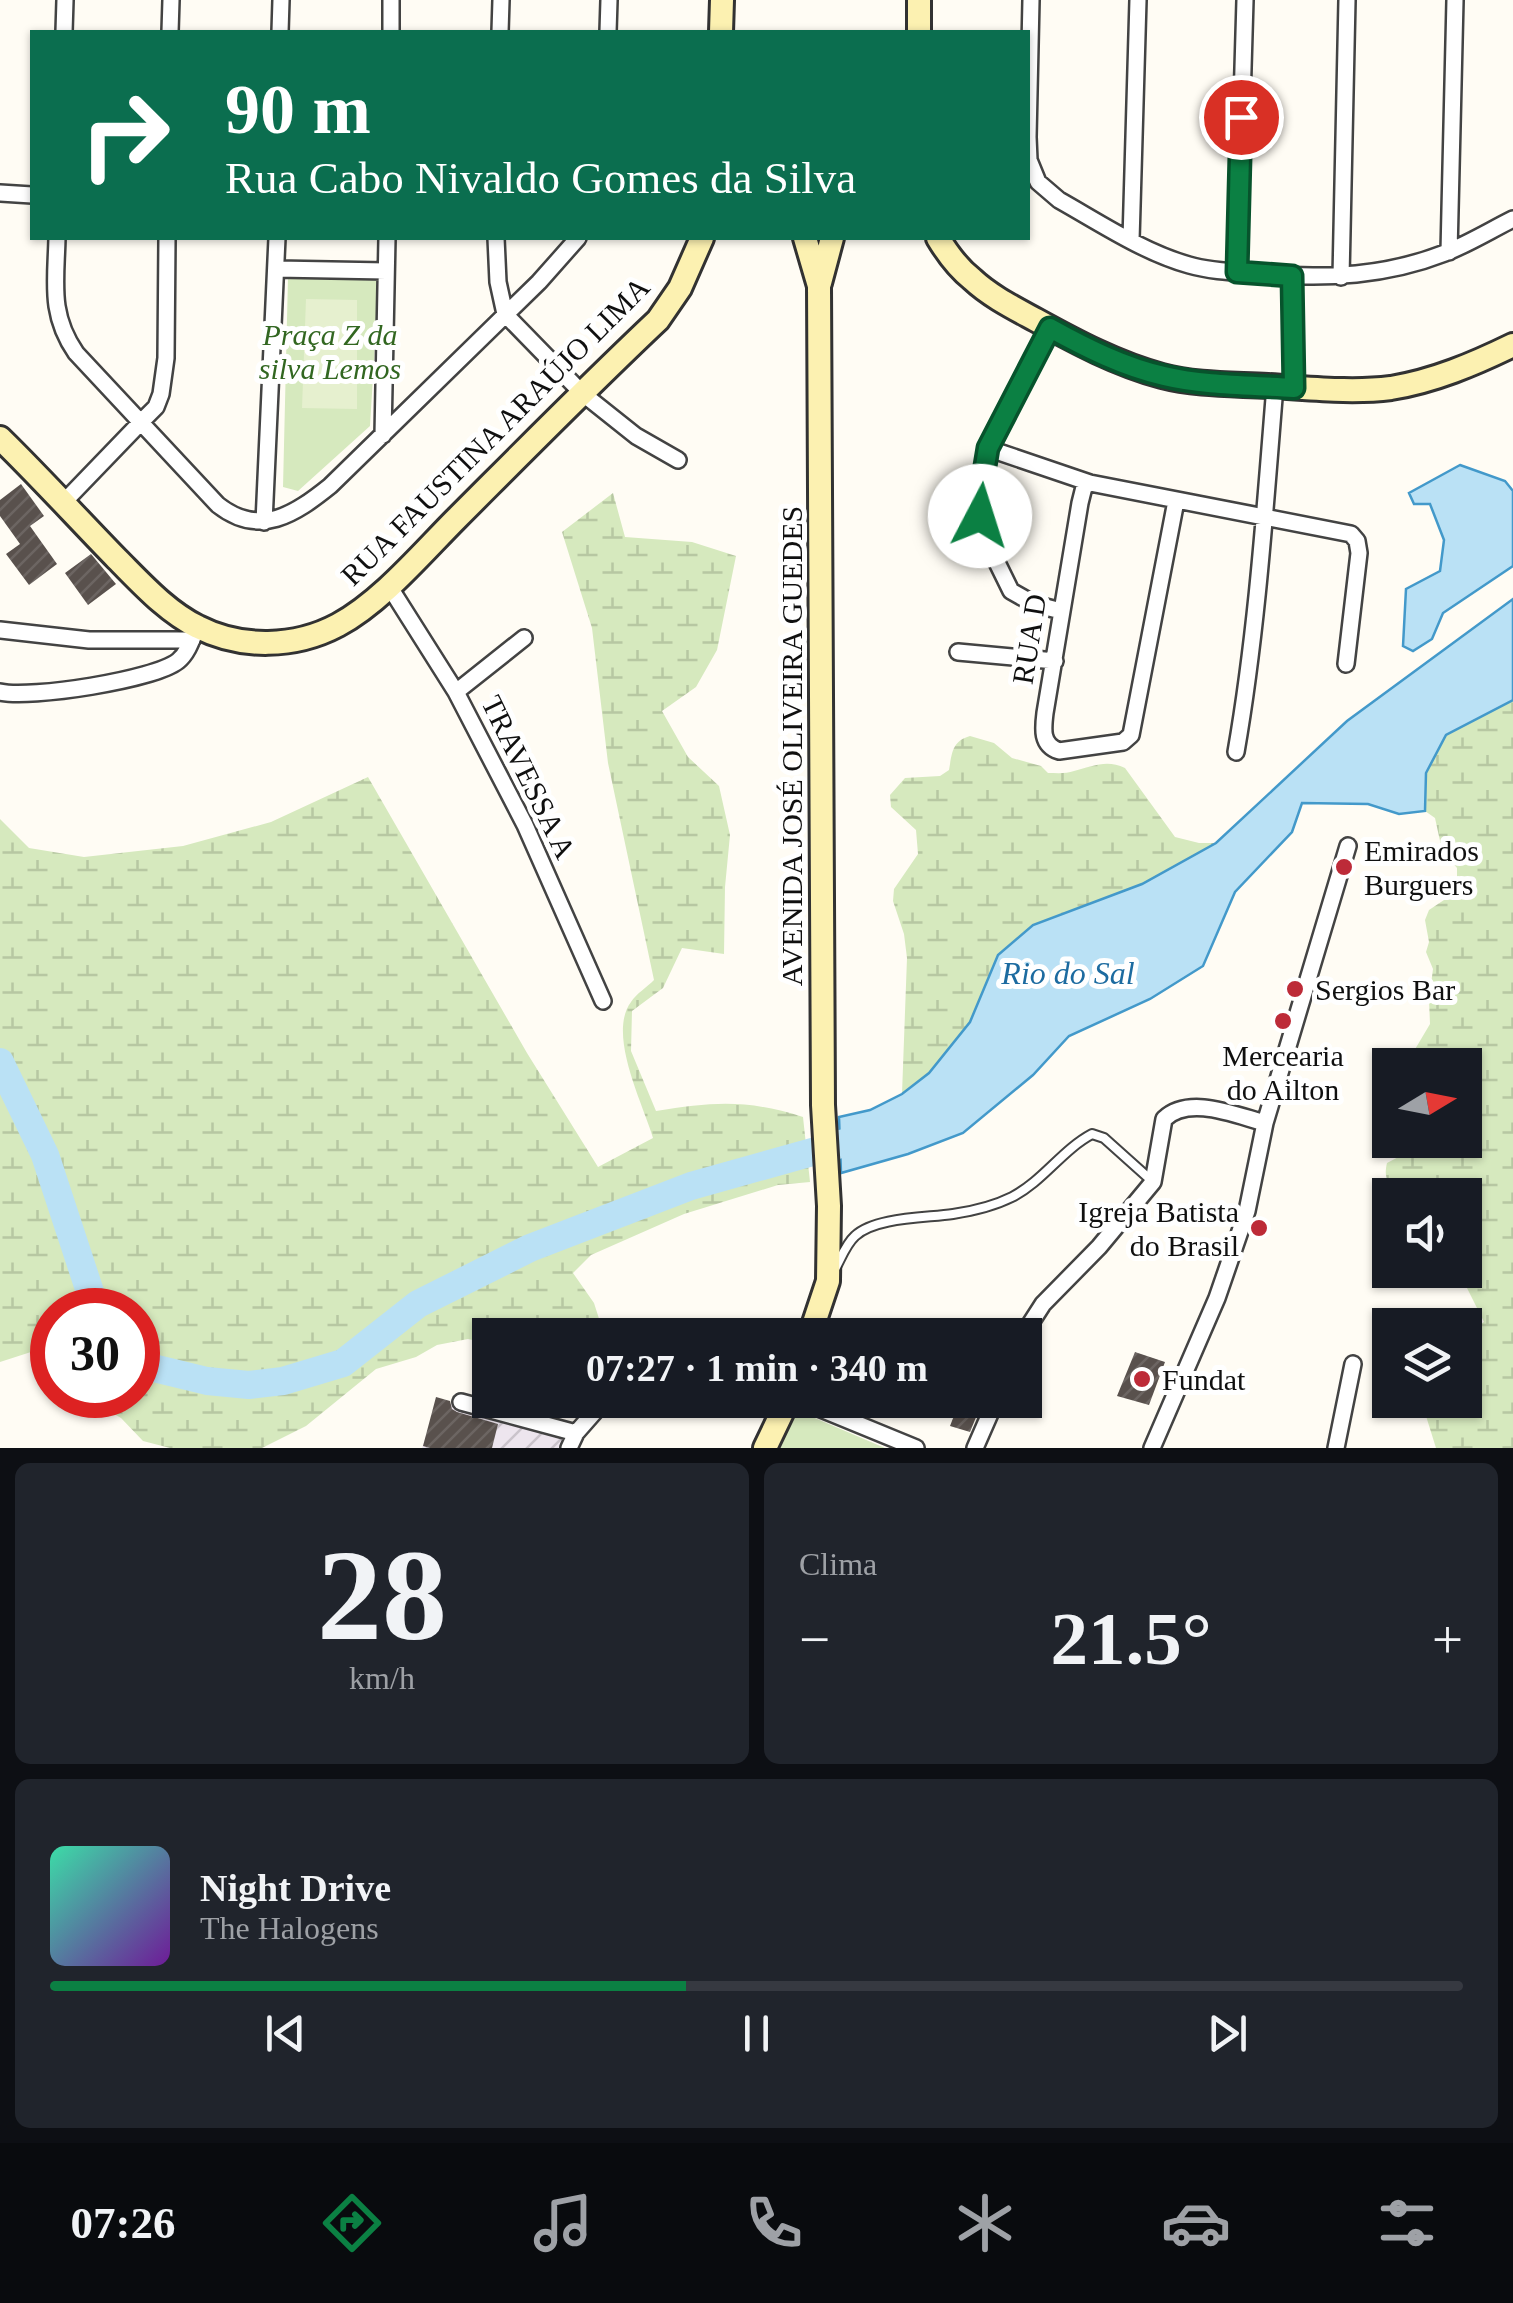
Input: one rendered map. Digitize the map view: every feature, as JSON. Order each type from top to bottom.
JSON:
[{"type":"street","points":[[64,30],[65,0]]},
{"type":"street","points":[[170,30],[171,0]]},
{"type":"street","points":[[280,30],[281,0]]},
{"type":"street","points":[[390,30],[392,0]]},
{"type":"street","points":[[500,0],[500,30]]},
{"type":"street","points":[[608,30],[609,0]]},
{"type":"street","points":[[721,30],[722,0]]},
{"type":"street","points":[[919,0],[919,30]]},
{"type":"street","points":[[1030,30],[1032,0]]},
{"type":"street","points":[[1132,240],[1138,0]]},
{"type":"street","points":[[1237,272],[1244,0]]},
{"type":"street","points":[[1340,277],[1347,0]]},
{"type":"street","points":[[1449,252],[1455,0]]},
{"type":"street","points":[[1030,149],[1034,174],[1045,190],[1132,240],[1190,266],[1340,277],[1399,268],[1449,252],[1513,219]]},
{"type":"street","points":[[0,193],[30,194]]},
{"type":"street","points":[[57,240],[56,295],[66,338],[86,365],[218,505],[235,516],[264,522],[296,512],[312,501],[576,240]]},
{"type":"street","points":[[62,503],[156,406],[162,394],[166,240]]},
{"type":"street","points":[[264,522],[277,240]]},
{"type":"street","points":[[383,435],[387,240]]},
{"type":"street","points":[[496,240],[498,282],[505,314],[582,393],[636,436],[678,460]]},
{"type":"street","name":"RUA FAUSTINA ARAÚJO LIMA","points":[[5,441],[194,633],[258,644],[295,640],[338,625],[389,586],[664,312],[692,266],[701,240]]},
{"type":"street","name":"AVENIDA JOSÉ OLIVEIRA GUEDES","points":[[812,240],[819,286],[824,1105],[829,1206],[828,1282],[816,1318]]},
{"type":"street","name":"AVENIDA JOSÉ OLIVEIRA GUEDES","points":[[819,286],[831,240]]},
{"type":"street","points":[[939,240],[972,280],[1012,307],[1127,365],[1166,377],[1285,387],[1390,388],[1437,377],[1513,345]]},
{"type":"street","points":[[277,269],[386,271]]},
{"type":"street","points":[[1236,752],[1252,656],[1264,516],[1285,387],[1292,276]]},
{"type":"street","points":[[1050,328],[988,448],[980,516],[986,541],[1014,594],[1061,611]]},
{"type":"street","points":[[988,448],[1090,483],[1342,531],[1355,537],[1359,553],[1346,664]]},
{"type":"street","name":"RUA D","points":[[1090,483],[1084,488],[1080,503],[1044,728],[1050,747],[1064,751],[1129,738],[1176,501]]},
{"type":"street","name":"TRAVESSA A","points":[[389,586],[456,692],[525,824],[603,1001]]},
{"type":"street","points":[[2,626],[89,640],[194,633]]},
{"type":"street","points":[[0,692],[19,695],[143,676],[176,663],[194,633]]},
{"type":"street","points":[[456,692],[524,638]]},
{"type":"street","points":[[958,652],[1054,661]]},
{"type":"street","points":[[1152,1448],[1217,1298],[1247,1210],[1265,1122],[1348,846]]},
{"type":"street","points":[[1034,1318],[1043,1304],[1100,1248],[1153,1182],[1164,1119],[1173,1111],[1204,1108],[1265,1122]]},
{"type":"street","points":[[1336,1448],[1353,1364]]},
{"type":"street","points":[[461,1402],[572,1440],[591,1418]]},
{"type":"street","points":[[765,1448],[779,1418]]},
{"type":"street","points":[[843,1418],[916,1448]]},
{"type":"street","points":[[975,1448],[988,1418]]},
{"type":"lane","points":[[828,1282],[844,1251],[860,1232],[901,1220],[984,1207],[1014,1196],[1092,1134],[1104,1138],[1153,1182]]},
{"type":"shaded area","points":[[438,1401],[472,1410],[472,1418],[504,1418],[567,1434],[560,1448],[422,1448]]},
{"type":"green space","name":"Praça Z da silva Lemos","points":[[288,277],[379,277],[370,426],[298,491],[283,487]]},
{"type":"green space","points":[[306,299],[357,300],[357,409],[302,408]]},
{"type":"green space","points":[[613,493],[625,537],[692,542],[736,556],[717,650],[696,687],[662,711],[688,757],[719,786],[730,835],[724,954],[682,948],[663,988],[632,1011],[631,1051],[656,1111],[729,1104],[764,1107],[803,1117],[810,1182],[778,1185],[684,1214],[591,1255],[573,1273],[594,1303],[599,1318],[472,1318],[472,1340],[437,1345],[416,1357],[376,1369],[306,1426],[262,1448],[170,1448],[143,1441],[121,1418],[160,1418],[160,1288],[30,1288],[30,1352],[0,1362],[0,819],[29,848],[84,857],[183,846],[271,822],[368,777],[527,1053],[598,1167],[653,1138],[629,1069],[623,1032],[631,1002],[654,980],[608,763],[592,628],[562,532]]},
{"type":"green space","points":[[1513,700],[1513,1448],[1436,1448],[1427,1418],[1482,1418],[1484,1322],[1482,1308],[1477,1308],[1467,1288],[1482,1288],[1482,1178],[1386,1178],[1387,1163],[1396,1158],[1482,1158],[1482,1048],[1416,1048],[1430,1024],[1433,969],[1426,952],[1429,942],[1425,920],[1429,910],[1447,898],[1457,879],[1457,868],[1442,850],[1435,818],[1425,811],[1426,773],[1446,735]]},
{"type":"green space","points":[[970,736],[994,743],[1012,758],[1041,766],[1048,773],[1068,773],[1106,764],[1125,768],[1175,837],[1216,843],[1142,884],[1033,925],[998,955],[970,1022],[929,1073],[902,1094],[907,958],[893,901],[894,889],[918,854],[916,830],[891,807],[890,795],[905,778],[940,776],[949,770],[956,744]]},
{"type":"green space","points":[[793,1418],[815,1418],[885,1448],[780,1448]]},
{"type":"water","points":[[1460,465],[1505,481],[1513,491],[1513,566],[1443,613],[1432,639],[1413,651],[1403,646],[1406,589],[1440,571],[1444,540],[1430,504],[1414,504],[1409,493]]},
{"type":"water","name":"Rio do Sal","points":[[1513,599],[1513,700],[1446,735],[1426,773],[1425,811],[1399,814],[1368,804],[1302,803],[1292,832],[1235,892],[1203,966],[1150,999],[1069,1036],[1033,1075],[963,1133],[841,1173],[839,1117],[870,1110],[902,1094],[929,1073],[970,1022],[998,955],[1033,925],[1142,884],[1216,843],[1347,721]]},
{"type":"building","points":[[21,484],[44,516],[30,526],[57,564],[29,585],[6,554],[20,544],[0,516],[0,500]]},
{"type":"building","points":[[91,554],[116,584],[88,605],[65,573]]},
{"type":"building","name":"Fundat","points":[[1135,1352],[1165,1362],[1149,1405],[1117,1396]]},
{"type":"building","points":[[436,1397],[450,1401],[457,1412],[498,1424],[492,1448],[423,1446]]},
{"type":"building","points":[[953,1418],[976,1418],[970,1432],[950,1426]]},
{"type":"waterway","name":"Rio do Sal","points":[[0,1062],[45,1155],[89,1288]]},
{"type":"waterway","name":"Rio do Sal","points":[[160,1370],[207,1381],[249,1385],[283,1381],[343,1363],[418,1304],[530,1248],[691,1186],[848,1142]]},
{"type":"place","name":"Emirados Burguers","points":[[1344,867]]},
{"type":"place","name":"Sergios Bar","points":[[1295,989]]},
{"type":"place","name":"Mercearia do Ailton","points":[[1283,1021]]},
{"type":"place","name":"Igreja Batista do Brasil","points":[[1259,1228]]},
{"type":"place","name":"Fundat","points":[[1142,1379]]},
{"type":"route","points":[[980,516],[988,448],[1050,328],[1127,365],[1166,377],[1294,388],[1292,276],[1237,272],[1241,117]]}]
